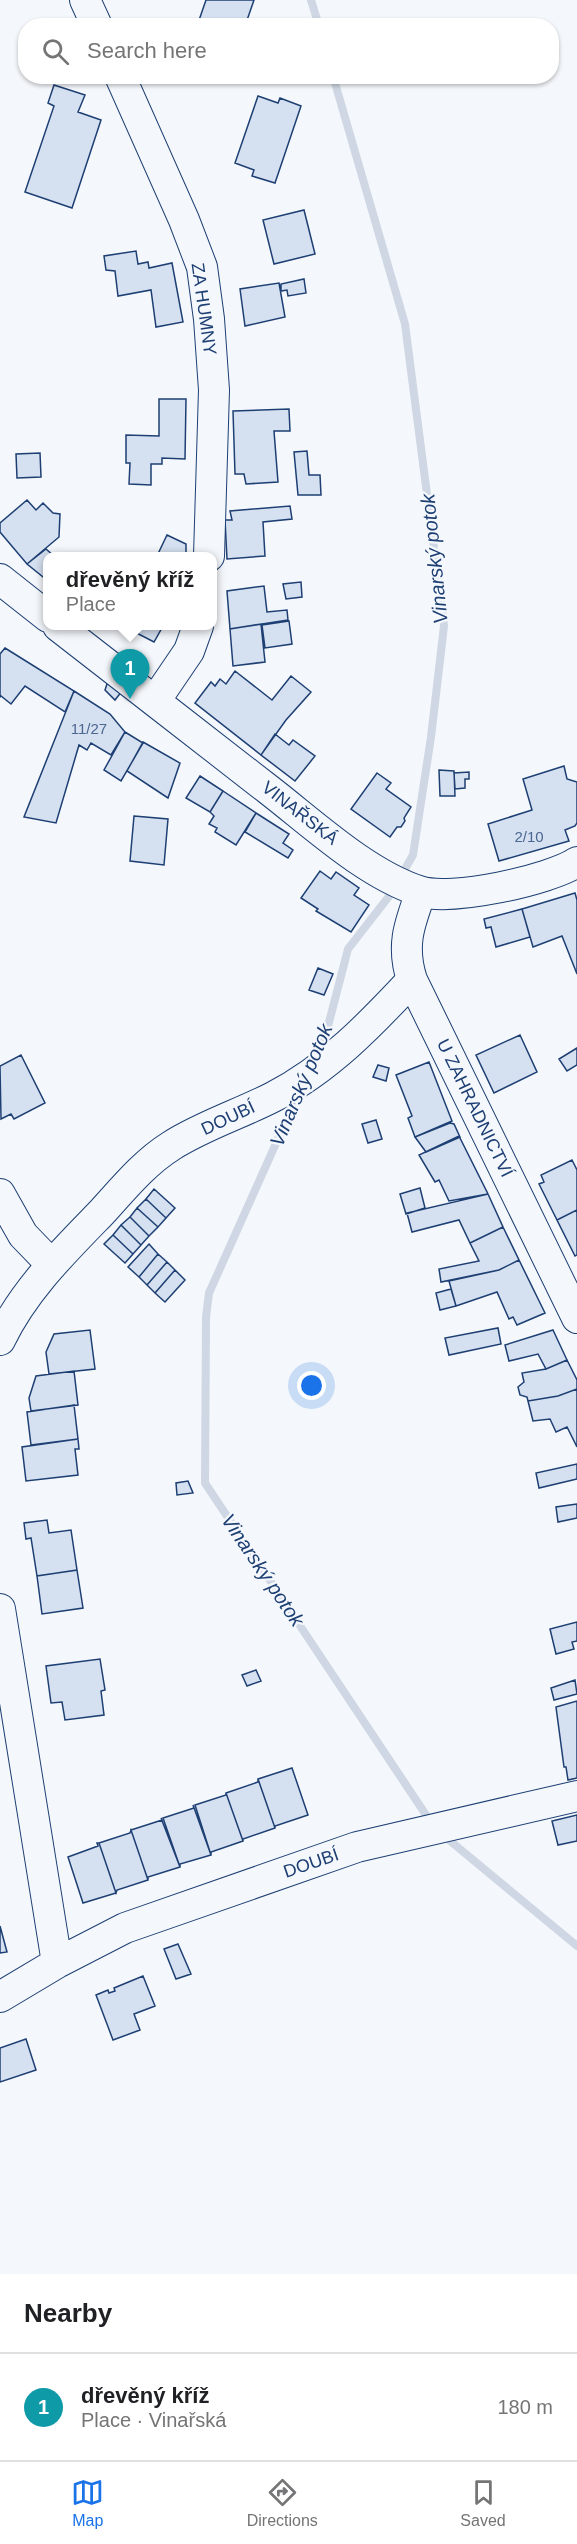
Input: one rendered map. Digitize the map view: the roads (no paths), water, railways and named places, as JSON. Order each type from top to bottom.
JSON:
[{"type":"street","points":[[85,0],[93,18]]},
{"type":"street","name":"ZA HUMNY","points":[[124,84],[184,220],[202,267],[209,319],[214,390],[209,552]]},
{"type":"street","points":[[0,579],[43,613]]},
{"type":"street","name":"VINAŘSKÁ","points":[[63,630],[354,855],[385,875],[421,892],[439,894],[486,890],[575,866]]},
{"type":"street","points":[[155,701],[189,651],[197,630]]},
{"type":"street","name":"U ZAHRADNICTVÍ","points":[[421,892],[405,949],[412,980],[577,1318]]},
{"type":"street","name":"DOUBÍ","points":[[0,1340],[23,1301],[52,1265],[138,1173],[155,1158],[172,1146],[275,1096],[307,1076],[347,1046],[412,980]]},
{"type":"street","points":[[0,1194],[23,1235],[52,1265]]},
{"type":"street","points":[[0,1609],[57,1963]]},
{"type":"street","name":"DOUBÍ","points":[[0,1997],[57,1963],[125,1928],[357,1847],[577,1796]]},
{"type":"waterway","name":"Vinarský potok","points":[[311,0],[317,18]]},
{"type":"waterway","name":"Vinarský potok","points":[[314,1058],[327,1030],[348,949],[390,895],[413,855],[431,737],[444,626],[405,324],[335,84]]},
{"type":"waterway","name":"Vinarský potok","points":[[299,1092],[209,1293],[206,1317],[205,1483],[432,1824]]},
{"type":"waterway","name":"Vinarský potok","points":[[443,1835],[577,1946]]},
{"type":"place","name":"dřevěný kříž","points":[[130,699]]}]
